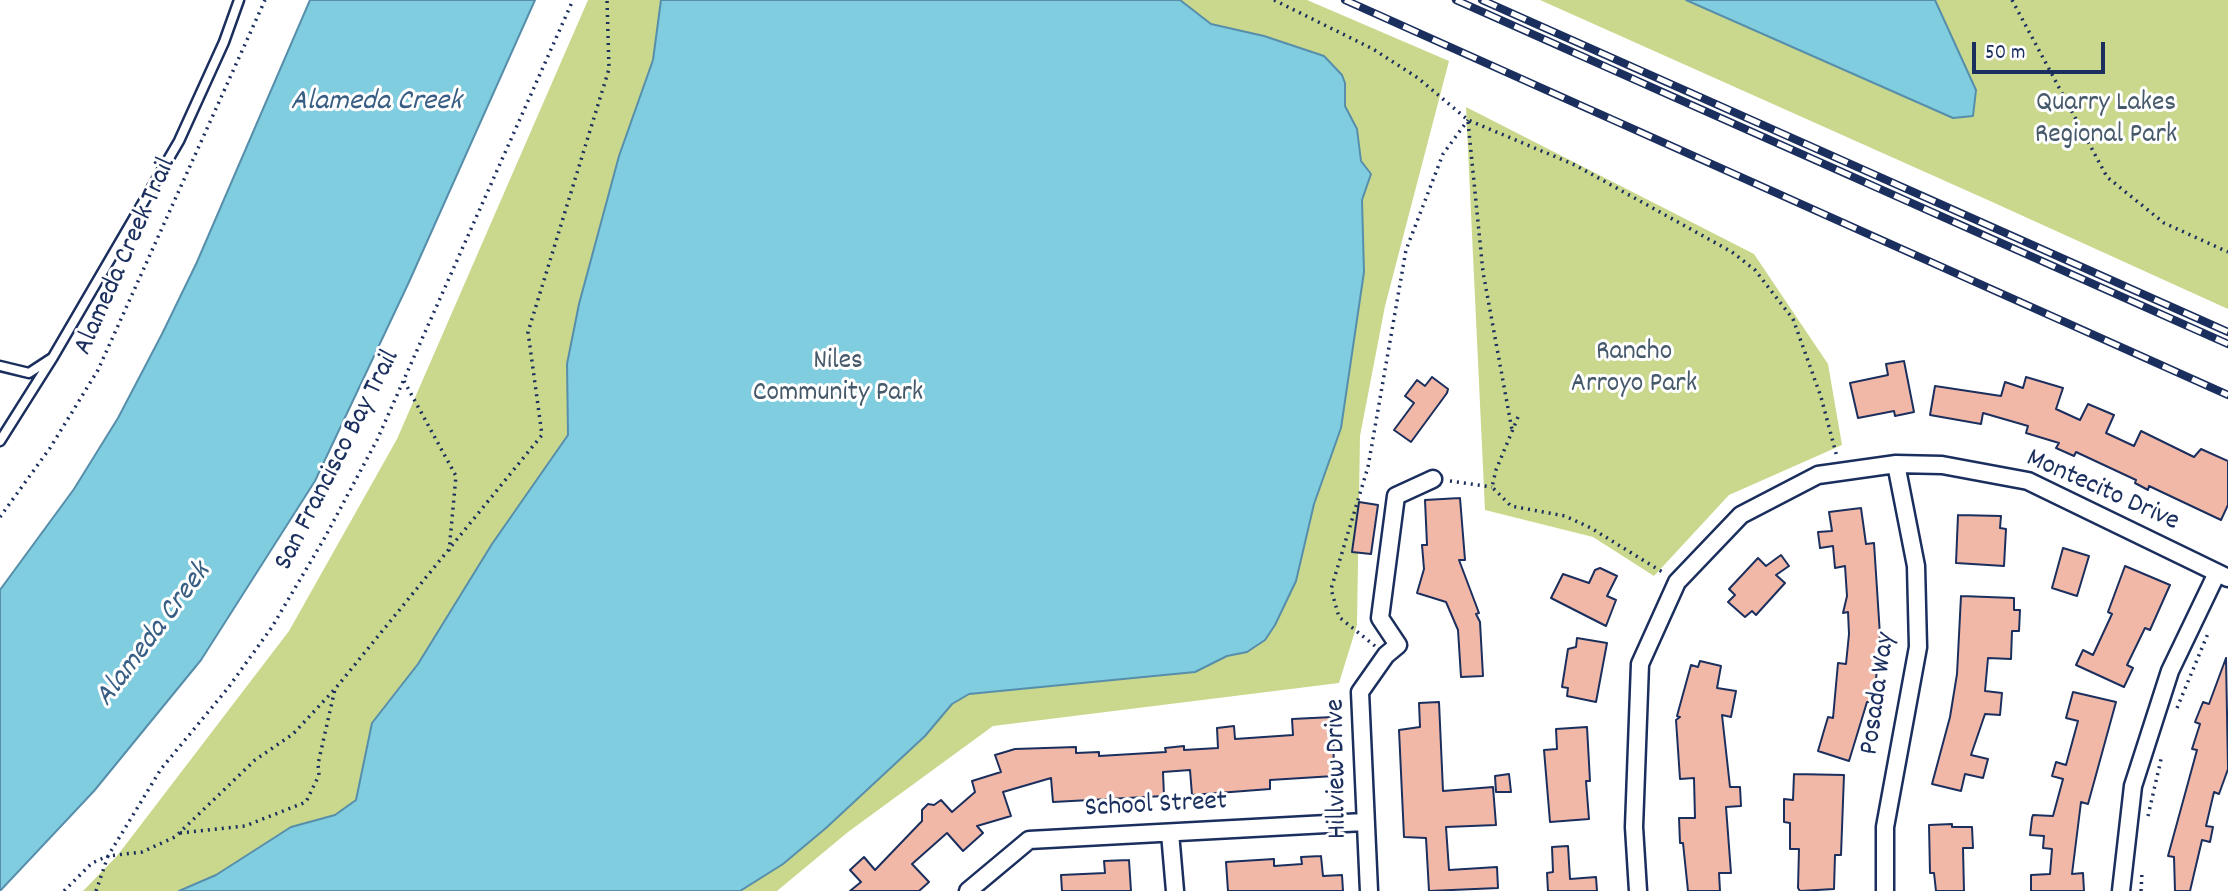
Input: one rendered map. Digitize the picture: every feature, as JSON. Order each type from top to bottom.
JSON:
[{"type":"street","name":"Montecito Drive","points":[[1638,891],[1634,827],[1640,664],[1677,582],[1741,515],[1818,475],[1896,464],[1942,464],[2028,481],[2222,576]]},
{"type":"street","name":"Posada Way","points":[[1885,891],[1885,827],[1918,647],[1916,566],[1896,464]]},
{"type":"street","points":[[1386,655],[1398,645],[1380,618],[1396,496],[1433,479]]},
{"type":"street","points":[[2121,891],[2133,786],[2170,671],[2222,576]]},
{"type":"street","name":"Hillview Drive","points":[[1369,891],[1360,691],[1386,655]]},
{"type":"street","name":"School Street","points":[[968,891],[1029,840],[1364,822]]},
{"type":"street","points":[[1170,833],[1175,891]]},
{"type":"lane","points":[[0,441],[53,357],[179,141],[224,42],[239,0]]},
{"type":"lane","points":[[0,366],[29,373],[53,357]]},
{"type":"path","name":"Alameda Creek Trail","points":[[0,517],[50,448],[98,370],[265,0]]},
{"type":"path","name":"San Francisco Bay Trail","points":[[64,891],[92,863],[108,856],[161,769],[228,688],[272,626],[324,539],[404,381],[573,0]]},
{"type":"path","points":[[96,891],[108,856],[142,852],[178,833],[255,760],[293,734],[335,689],[541,435],[528,332],[609,69],[607,0]]},
{"type":"path","points":[[1274,0],[1373,49],[1418,78],[1468,120],[1575,164],[1732,252],[1755,270],[1793,319],[1821,397],[1841,472]]},
{"type":"path","points":[[2012,0],[2107,177],[2164,223],[2228,251]]},
{"type":"path","points":[[1468,120],[1483,272],[1511,430]]},
{"type":"path","points":[[1386,655],[1339,617],[1331,589],[1368,467],[1406,250],[1444,154],[1468,120]]},
{"type":"path","points":[[404,381],[456,476],[449,551]]},
{"type":"path","points":[[1492,487],[1518,417]]},
{"type":"path","points":[[1433,479],[1492,487],[1511,506],[1565,516],[1591,528],[1677,582]]},
{"type":"path","points":[[2173,719],[2213,623]]},
{"type":"path","points":[[178,833],[246,826],[306,802],[319,775],[318,764],[335,689]]},
{"type":"path","points":[[2146,828],[2165,743]]},
{"type":"path","points":[[2141,891],[2142,867]]},
{"type":"green space","name":"Niles Community Park","points":[[588,0],[1307,0],[1449,61],[1385,306],[1360,436],[1357,625],[1339,683],[993,726],[848,832],[777,891],[83,891],[117,856],[289,631],[397,439]]},
{"type":"green space","name":"Quarry Lakes Regional Park","points":[[1540,0],[2228,0],[2228,309],[1990,201]]},
{"type":"green space","name":"Rancho Arroyo Park","points":[[1466,107],[1754,254],[1828,364],[1842,445],[1729,495],[1654,576],[1593,537],[1485,510]]},
{"type":"water","name":"Alameda Creek","points":[[310,0],[535,0],[409,282],[315,481],[201,660],[94,791],[0,891],[0,590],[74,489],[118,418],[197,262]]},
{"type":"water","name":"Niles Community Park","points":[[661,0],[1180,0],[1211,24],[1264,36],[1324,56],[1342,75],[1345,83],[1345,106],[1357,129],[1361,161],[1371,174],[1362,200],[1364,272],[1341,428],[1314,504],[1296,581],[1275,625],[1265,640],[1247,652],[1227,656],[1195,672],[969,694],[952,704],[925,736],[826,828],[783,864],[740,891],[179,891],[216,875],[291,827],[335,815],[356,800],[372,723],[418,664],[492,544],[568,435],[567,364],[579,304],[619,156],[653,60]]},
{"type":"water","points":[[1686,0],[1935,0],[1976,90],[1973,116],[1953,118]]},
{"type":"building","points":[[1904,361],[1914,412],[1895,416],[1894,411],[1858,418],[1850,383],[1888,375],[1886,364]]},
{"type":"building","points":[[1432,377],[1448,389],[1447,393],[1411,442],[1394,430],[1414,403],[1405,396],[1417,380],[1425,386]]},
{"type":"building","points":[[2026,377],[2063,388],[2056,409],[2080,420],[2088,404],[2114,415],[2106,433],[2134,446],[2141,431],[2194,457],[2201,449],[2228,461],[2228,505],[2221,520],[2149,486],[2148,490],[2135,483],[2136,480],[2076,452],[2074,456],[2056,448],[2059,443],[2026,433],[2028,426],[1983,413],[1981,424],[1930,415],[1935,386],[2001,396],[2005,382],[2023,388]]},
{"type":"building","points":[[1460,498],[1465,560],[1459,560],[1479,613],[1476,614],[1480,622],[1483,676],[1461,677],[1458,630],[1446,602],[1417,593],[1424,569],[1422,545],[1427,545],[1425,500]]},
{"type":"building","points":[[1359,502],[1378,505],[1371,554],[1352,552]]},
{"type":"building","points":[[1861,508],[1866,544],[1874,543],[1880,635],[1874,702],[1867,702],[1849,761],[1818,751],[1828,717],[1833,718],[1838,663],[1846,664],[1849,634],[1848,612],[1843,613],[1847,596],[1845,566],[1835,568],[1833,546],[1820,548],[1818,532],[1832,531],[1829,512]]},
{"type":"building","points":[[1958,515],[2001,516],[2000,528],[2006,529],[2004,566],[1956,563]]},
{"type":"building","points":[[2063,548],[2089,556],[2077,596],[2052,588]]},
{"type":"building","points":[[1781,555],[1789,566],[1776,575],[1785,583],[1756,615],[1752,611],[1745,617],[1728,602],[1735,595],[1729,589],[1758,558],[1766,566]]},
{"type":"building","points":[[2125,566],[2170,585],[2150,630],[2145,628],[2127,665],[2133,668],[2124,687],[2076,665],[2083,650],[2093,655],[2112,614],[2108,612]]},
{"type":"building","points":[[1600,568],[1617,576],[1607,596],[1616,600],[1606,626],[1551,598],[1563,574],[1589,583],[1595,570]]},
{"type":"building","points":[[1961,596],[2014,598],[2014,610],[2020,610],[2019,631],[2012,631],[2011,659],[1988,658],[1985,691],[2002,693],[2000,715],[1985,714],[1971,755],[1988,759],[1983,778],[1965,774],[1961,791],[1932,784],[1950,717],[1957,674]]},
{"type":"building","points":[[1577,638],[1607,643],[1596,702],[1567,696],[1568,688],[1562,687],[1568,649],[1576,647]]},
{"type":"building","points":[[2226,658],[2228,769],[2219,794],[2214,792],[2206,826],[2213,827],[2210,842],[2202,840],[2190,891],[2175,891],[2174,857],[2168,856],[2197,750],[2192,749],[2200,724],[2195,722],[2203,702],[2209,704]]},
{"type":"building","points":[[1700,661],[1721,666],[1717,688],[1736,691],[1731,717],[1722,715],[1730,787],[1740,787],[1741,806],[1726,807],[1731,873],[1719,873],[1720,891],[1688,891],[1683,843],[1680,843],[1679,818],[1695,818],[1694,778],[1680,779],[1676,720],[1680,717],[1677,716],[1691,665],[1698,667]]},
{"type":"building","points":[[2073,692],[2116,702],[2088,804],[2081,802],[2072,874],[2083,873],[2084,891],[2031,891],[2031,875],[2050,874],[2052,849],[2043,848],[2044,836],[2030,835],[2032,818],[2033,815],[2053,816],[2063,779],[2052,776],[2056,762],[2066,765],[2078,721],[2066,718]]},
{"type":"building","points":[[1439,702],[1443,791],[1493,787],[1496,825],[1446,827],[1449,870],[1497,867],[1498,888],[1429,891],[1426,838],[1404,837],[1399,730],[1420,727],[1419,703]]},
{"type":"building","points":[[1333,717],[1334,776],[1270,780],[1270,789],[1192,795],[1190,770],[1163,772],[1164,796],[1053,802],[1051,778],[1003,792],[1011,816],[977,826],[983,833],[963,851],[947,833],[912,864],[929,882],[919,891],[850,891],[861,882],[850,870],[864,857],[875,870],[922,821],[922,810],[928,804],[934,805],[941,800],[952,812],[975,792],[972,781],[1001,772],[995,755],[1015,749],[1076,747],[1076,753],[1099,752],[1099,756],[1166,752],[1165,748],[1184,746],[1184,750],[1218,748],[1217,728],[1234,726],[1235,739],[1293,735],[1292,719]]},
{"type":"building","points":[[1587,727],[1590,781],[1586,781],[1589,819],[1550,822],[1544,750],[1557,749],[1556,729]]},
{"type":"building","points":[[1509,774],[1511,792],[1496,792],[1495,776]]},
{"type":"building","points":[[1794,774],[1844,775],[1841,855],[1835,855],[1834,889],[1800,891],[1798,888],[1799,849],[1790,849],[1790,823],[1784,822],[1784,799],[1793,800]]},
{"type":"building","points":[[1952,824],[1952,827],[1972,827],[1973,848],[1963,848],[1964,891],[1936,891],[1934,873],[1930,873],[1929,825]]},
{"type":"building","points":[[1568,846],[1570,879],[1596,877],[1597,891],[1548,891],[1547,873],[1553,872],[1552,847]]},
{"type":"building","points":[[1321,856],[1323,876],[1342,875],[1343,891],[1228,891],[1226,862],[1274,859],[1274,866],[1302,864],[1301,857]]},
{"type":"building","points":[[1129,860],[1131,891],[1062,891],[1061,875],[1105,873],[1104,861]]},
{"type":"railway","points":[[1345,0],[2228,395]]},
{"type":"railway","points":[[1456,0],[2228,344]]},
{"type":"railway","points":[[1482,0],[2228,332]]}]
